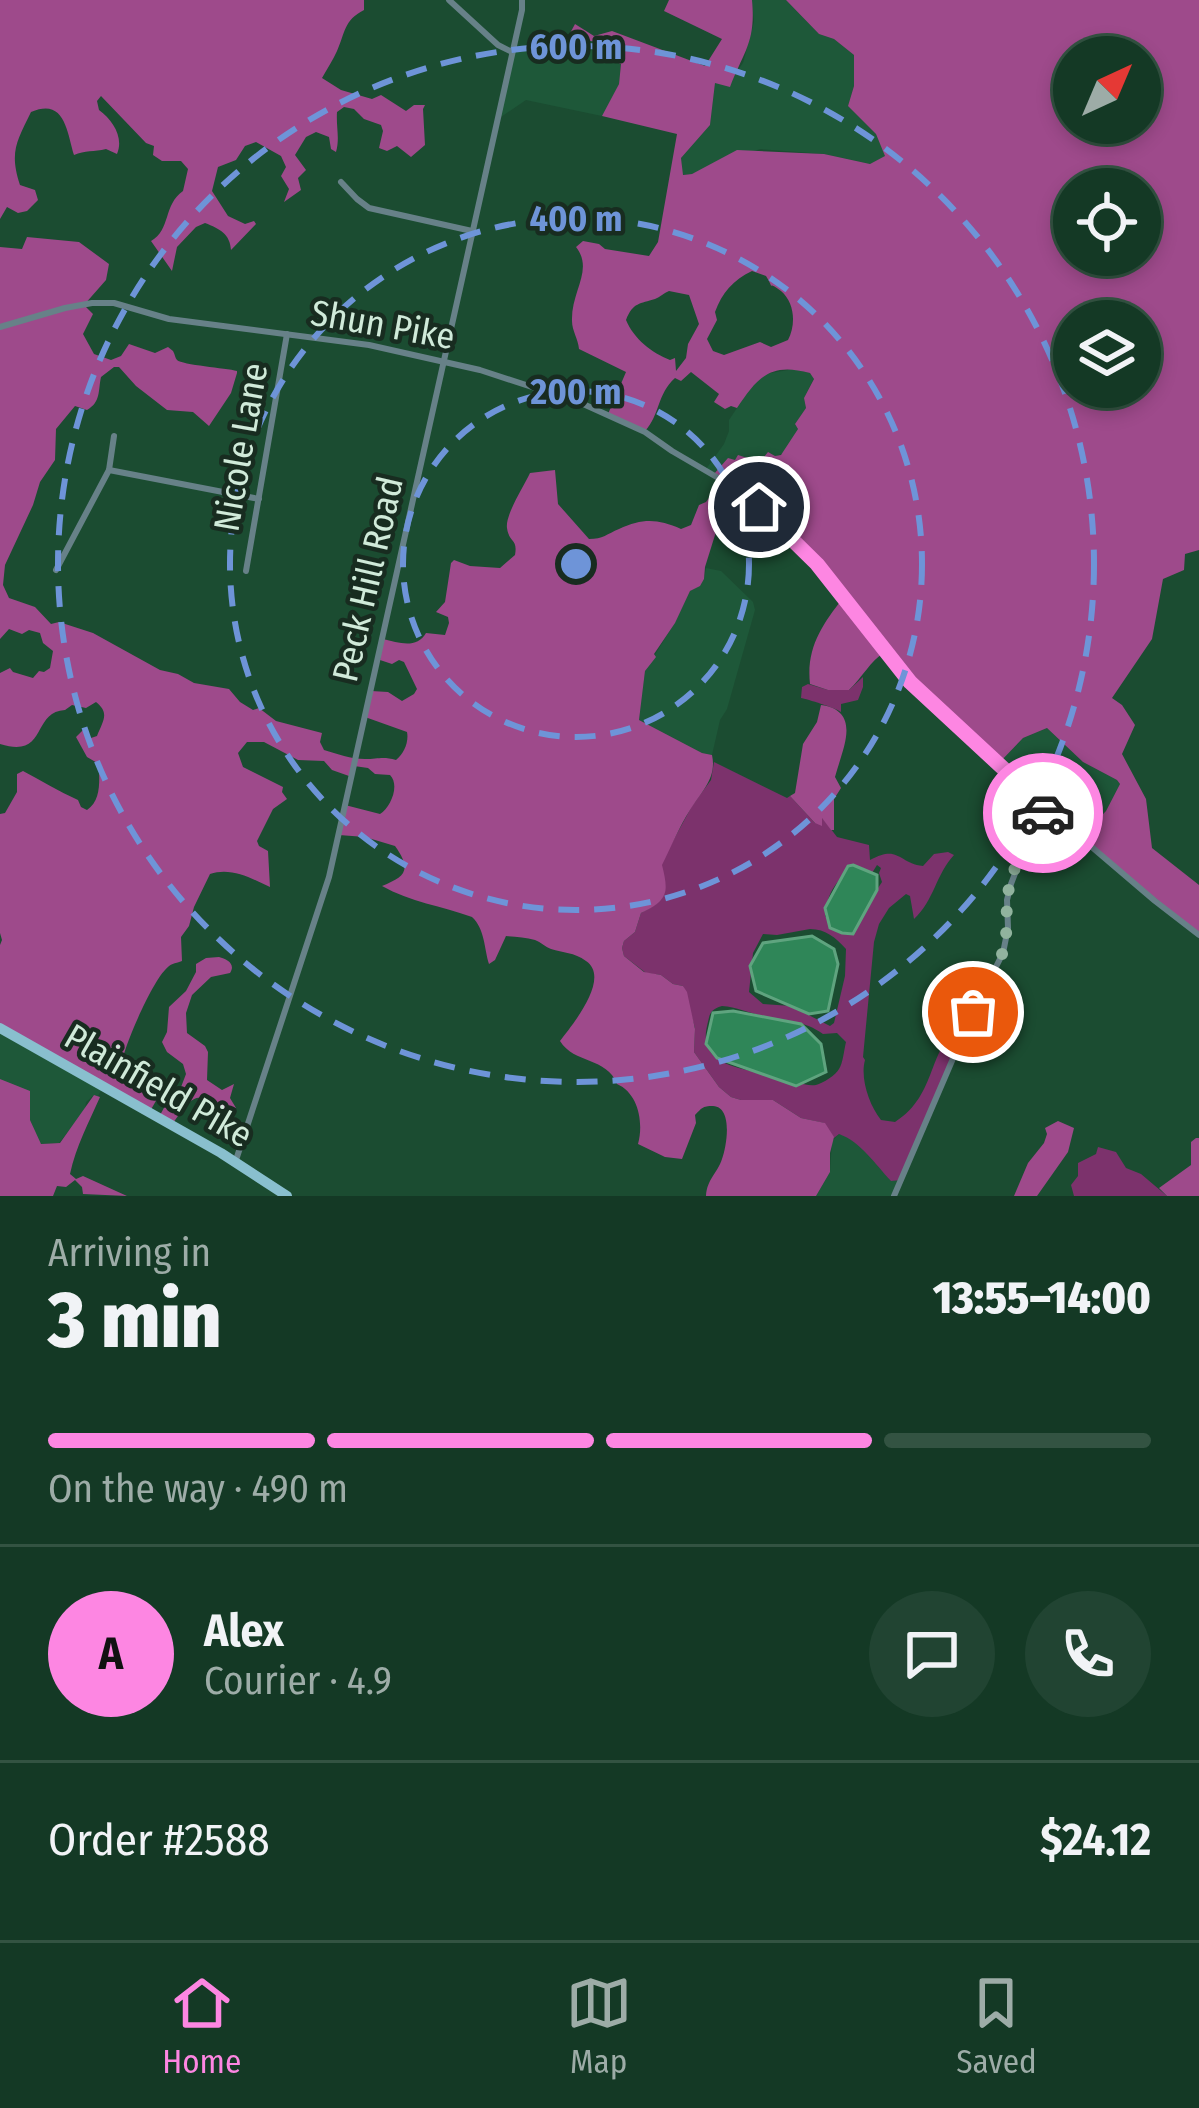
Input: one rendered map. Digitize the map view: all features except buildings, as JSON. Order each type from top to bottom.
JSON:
[{"type":"main road","name":"Plainfield Pike","points":[[0,1028],[287,1196]]},
{"type":"street","points":[[449,0],[512,52]]},
{"type":"street","name":"Peck Hill Road","points":[[235,1162],[329,877],[522,0]]},
{"type":"street","points":[[341,182],[369,208],[472,231]]},
{"type":"street","name":"Shun Pike","points":[[0,327],[65,308],[114,303],[169,319],[369,345],[442,360],[581,403],[645,432],[732,486],[791,536],[910,682],[1046,808],[1199,935]]},
{"type":"street","name":"Nicole Lane","points":[[246,571],[287,334]]},
{"type":"street","points":[[56,570],[109,470],[113,436]]},
{"type":"street","points":[[109,470],[259,499]]},
{"type":"street","points":[[894,1196],[1003,952],[1010,884],[1046,808]]},
{"type":"shaded area","points":[[0,0],[364,0],[364,10],[349,23],[322,78],[341,90],[372,99],[381,95],[406,111],[425,105],[425,145],[411,157],[397,146],[387,151],[379,148],[381,125],[344,107],[337,112],[336,152],[329,137],[316,132],[306,137],[295,155],[306,170],[298,178],[301,190],[284,202],[289,189],[281,176],[286,167],[281,156],[256,142],[245,146],[236,160],[218,167],[212,191],[228,216],[256,224],[231,250],[220,230],[205,223],[196,227],[177,247],[172,271],[151,241],[162,231],[172,203],[183,191],[188,169],[181,161],[162,161],[153,155],[154,146],[101,96],[99,110],[118,136],[117,154],[106,149],[74,155],[58,113],[51,109],[31,112],[18,139],[15,164],[20,185],[35,190],[38,200],[27,211],[18,213],[7,207],[0,219]]},
{"type":"shaded area","points":[[669,0],[752,0],[748,46],[730,87],[715,83],[710,125],[681,158],[683,175],[737,150],[824,154],[870,164],[885,156],[876,134],[848,106],[854,86],[854,55],[819,34],[786,0],[1199,0],[1199,550],[1185,554],[1184,570],[1163,579],[1152,639],[1112,698],[1135,725],[1122,754],[1146,799],[1152,848],[1199,885],[1199,934],[1081,837],[1106,811],[1120,784],[1083,762],[1047,728],[1023,738],[1000,762],[911,682],[885,652],[849,690],[810,684],[817,638],[843,598],[816,562],[746,496],[729,517],[720,519],[704,579],[690,591],[645,671],[639,720],[712,755],[713,763],[707,784],[662,865],[664,895],[641,913],[635,932],[622,948],[624,956],[644,972],[683,986],[695,1029],[694,1052],[719,1087],[731,1097],[773,1100],[801,1118],[825,1123],[834,1137],[830,1172],[816,1196],[706,1196],[727,1136],[724,1113],[713,1106],[695,1115],[682,1159],[638,1144],[640,1118],[630,1094],[606,1069],[573,1054],[560,1041],[592,989],[593,969],[586,961],[535,940],[506,936],[489,964],[482,933],[472,917],[382,886],[404,872],[395,846],[339,835],[345,805],[384,811],[394,790],[390,775],[354,766],[349,776],[332,770],[324,761],[298,760],[264,742],[247,742],[238,753],[243,767],[283,787],[287,799],[273,809],[257,841],[268,851],[270,887],[233,873],[210,874],[181,937],[182,961],[167,968],[153,988],[122,1060],[121,1069],[133,1073],[155,1095],[149,1113],[0,1029],[0,814],[17,792],[17,774],[23,771],[78,800],[81,807],[92,806],[99,789],[99,764],[87,757],[76,737],[83,730],[91,738],[97,736],[104,714],[96,702],[86,708],[72,705],[47,718],[26,745],[0,744],[0,673],[10,668],[33,678],[50,668],[53,651],[40,633],[29,630],[22,634],[9,629],[0,639],[0,247],[22,249],[27,237],[79,242],[109,264],[106,280],[84,305],[93,314],[83,334],[94,354],[111,360],[121,356],[129,344],[155,353],[168,347],[181,362],[237,371],[231,393],[209,426],[193,412],[167,410],[119,367],[101,377],[95,403],[87,410],[75,406],[56,429],[55,460],[40,482],[5,565],[3,585],[9,598],[35,607],[51,624],[59,622],[93,633],[160,670],[229,689],[240,702],[276,721],[322,733],[324,750],[355,758],[396,760],[405,748],[407,732],[365,717],[371,691],[388,692],[402,701],[417,689],[404,662],[380,660],[383,639],[407,644],[426,633],[445,635],[448,617],[436,612],[445,602],[451,563],[500,568],[515,555],[507,522],[530,473],[555,470],[558,504],[589,539],[643,522],[681,529],[691,525],[699,505],[721,481],[714,474],[728,458],[735,460],[738,455],[760,462],[768,452],[781,455],[798,429],[795,424],[806,408],[804,398],[814,379],[810,373],[785,369],[759,380],[737,408],[725,409],[714,402],[719,394],[691,372],[669,384],[645,431],[608,414],[626,372],[579,349],[572,321],[583,264],[576,247],[583,241],[649,256],[658,242],[677,134],[602,116],[619,84],[621,64],[609,59],[613,55],[602,43],[568,37],[575,24],[594,36],[612,31],[705,66],[722,39],[664,11]],"holes":[[[752,271],[766,276],[786,296],[793,314],[791,334],[771,347],[760,342],[724,355],[713,351],[707,339],[721,299]],[[669,291],[689,295],[699,324],[676,371],[675,358],[650,349],[626,320],[634,307]]]},
{"type":"shaded area","points":[[752,0],[786,0],[819,34],[854,55],[854,86],[848,106],[876,134],[886,156],[870,164],[824,154],[760,149],[682,175],[681,158],[710,125],[715,83],[735,74],[743,63],[754,22]]},
{"type":"shaded area","points":[[568,37],[602,43],[613,55],[609,57],[621,64],[619,84],[602,116],[526,100],[498,119],[515,46],[532,49],[545,43],[558,48]]},
{"type":"shaded area","points":[[794,369],[814,378],[804,398],[806,408],[795,424],[798,429],[784,453],[760,462],[735,460],[714,474],[706,469],[724,444],[729,420],[751,387],[765,374]]},
{"type":"shaded area","points":[[706,568],[721,571],[753,602],[755,610],[712,755],[639,720],[645,671],[690,591],[704,579]]},
{"type":"shaded area","points":[[863,677],[858,700],[841,704],[841,712],[801,698],[802,687],[808,684],[849,690]]},
{"type":"shaded area","points":[[821,705],[834,709],[846,723],[835,777],[841,788],[834,799],[834,830],[822,818],[822,826],[815,823],[790,796],[795,793],[803,744]]},
{"type":"shaded area","points":[[1047,728],[1083,762],[1120,784],[1106,811],[1081,837],[1000,762],[1023,738]]},
{"type":"shaded area","points":[[714,762],[790,796],[815,823],[821,816],[837,837],[869,845],[870,860],[893,854],[923,866],[934,854],[954,855],[921,912],[914,919],[906,894],[889,908],[874,942],[863,1057],[867,1091],[881,1120],[895,1122],[909,1111],[943,1046],[963,1025],[902,1180],[891,1181],[861,1148],[839,1134],[834,1138],[824,1123],[801,1118],[773,1100],[731,1097],[694,1052],[695,1028],[683,986],[646,973],[624,956],[624,941],[635,932],[641,913],[662,898],[661,863],[711,780]],"holes":[[[877,865],[882,882],[868,903],[835,929],[825,916],[834,886],[851,871],[858,868],[872,873]],[[816,929],[846,949],[845,976],[830,1026],[791,1006],[763,1004],[749,992],[753,953],[763,934]],[[722,1006],[801,1023],[823,1034],[837,1033],[846,1042],[840,1066],[829,1078],[812,1085],[728,1065],[710,1051],[706,1040],[712,1011]]]},
{"type":"shaded area","points":[[848,866],[877,875],[877,890],[853,934],[830,928],[825,908]]},
{"type":"shaded area","points":[[812,936],[834,949],[838,964],[828,1011],[809,1014],[756,991],[750,966],[763,943]]},
{"type":"shaded area","points":[[219,957],[230,962],[232,970],[211,977],[192,995],[186,1013],[187,1033],[208,1052],[207,1080],[222,1090],[234,1084],[230,1098],[236,1108],[224,1109],[199,1098],[171,1126],[158,1119],[178,1095],[186,1074],[162,1042],[169,1007],[186,991],[196,964]]},
{"type":"shaded area","points":[[733,1011],[801,1024],[821,1044],[826,1072],[796,1086],[717,1058],[706,1044],[713,1013]]},
{"type":"shaded area","points":[[0,1029],[103,1087],[86,1102],[59,1143],[38,1141],[25,1091],[0,1079]]},
{"type":"shaded area","points":[[0,1079],[30,1091],[30,1120],[41,1144],[60,1143],[94,1095],[100,1097],[70,1174],[127,1196],[83,1194],[75,1180],[66,1187],[57,1186],[53,1196],[0,1196]]},
{"type":"shaded area","points":[[1058,1121],[1074,1128],[1068,1152],[1037,1196],[1014,1196],[1028,1163],[1044,1143],[1045,1128]]},
{"type":"shaded area","points":[[839,1134],[863,1148],[891,1181],[902,1180],[895,1196],[816,1196],[830,1172],[832,1141]]},
{"type":"shaded area","points":[[1196,1138],[1199,1196],[1167,1196],[1159,1188],[1191,1165],[1191,1142]]},
{"type":"shaded area","points":[[1098,1147],[1116,1152],[1126,1168],[1167,1196],[1074,1196],[1071,1185],[1078,1176],[1078,1163],[1096,1154]]},
{"type":"way so far","points":[[973,1012],[1003,952],[1010,884],[1043,813]]},
{"type":"route","points":[[759,507],[817,564],[910,682],[1013,774],[1046,808],[1043,813]]}]
